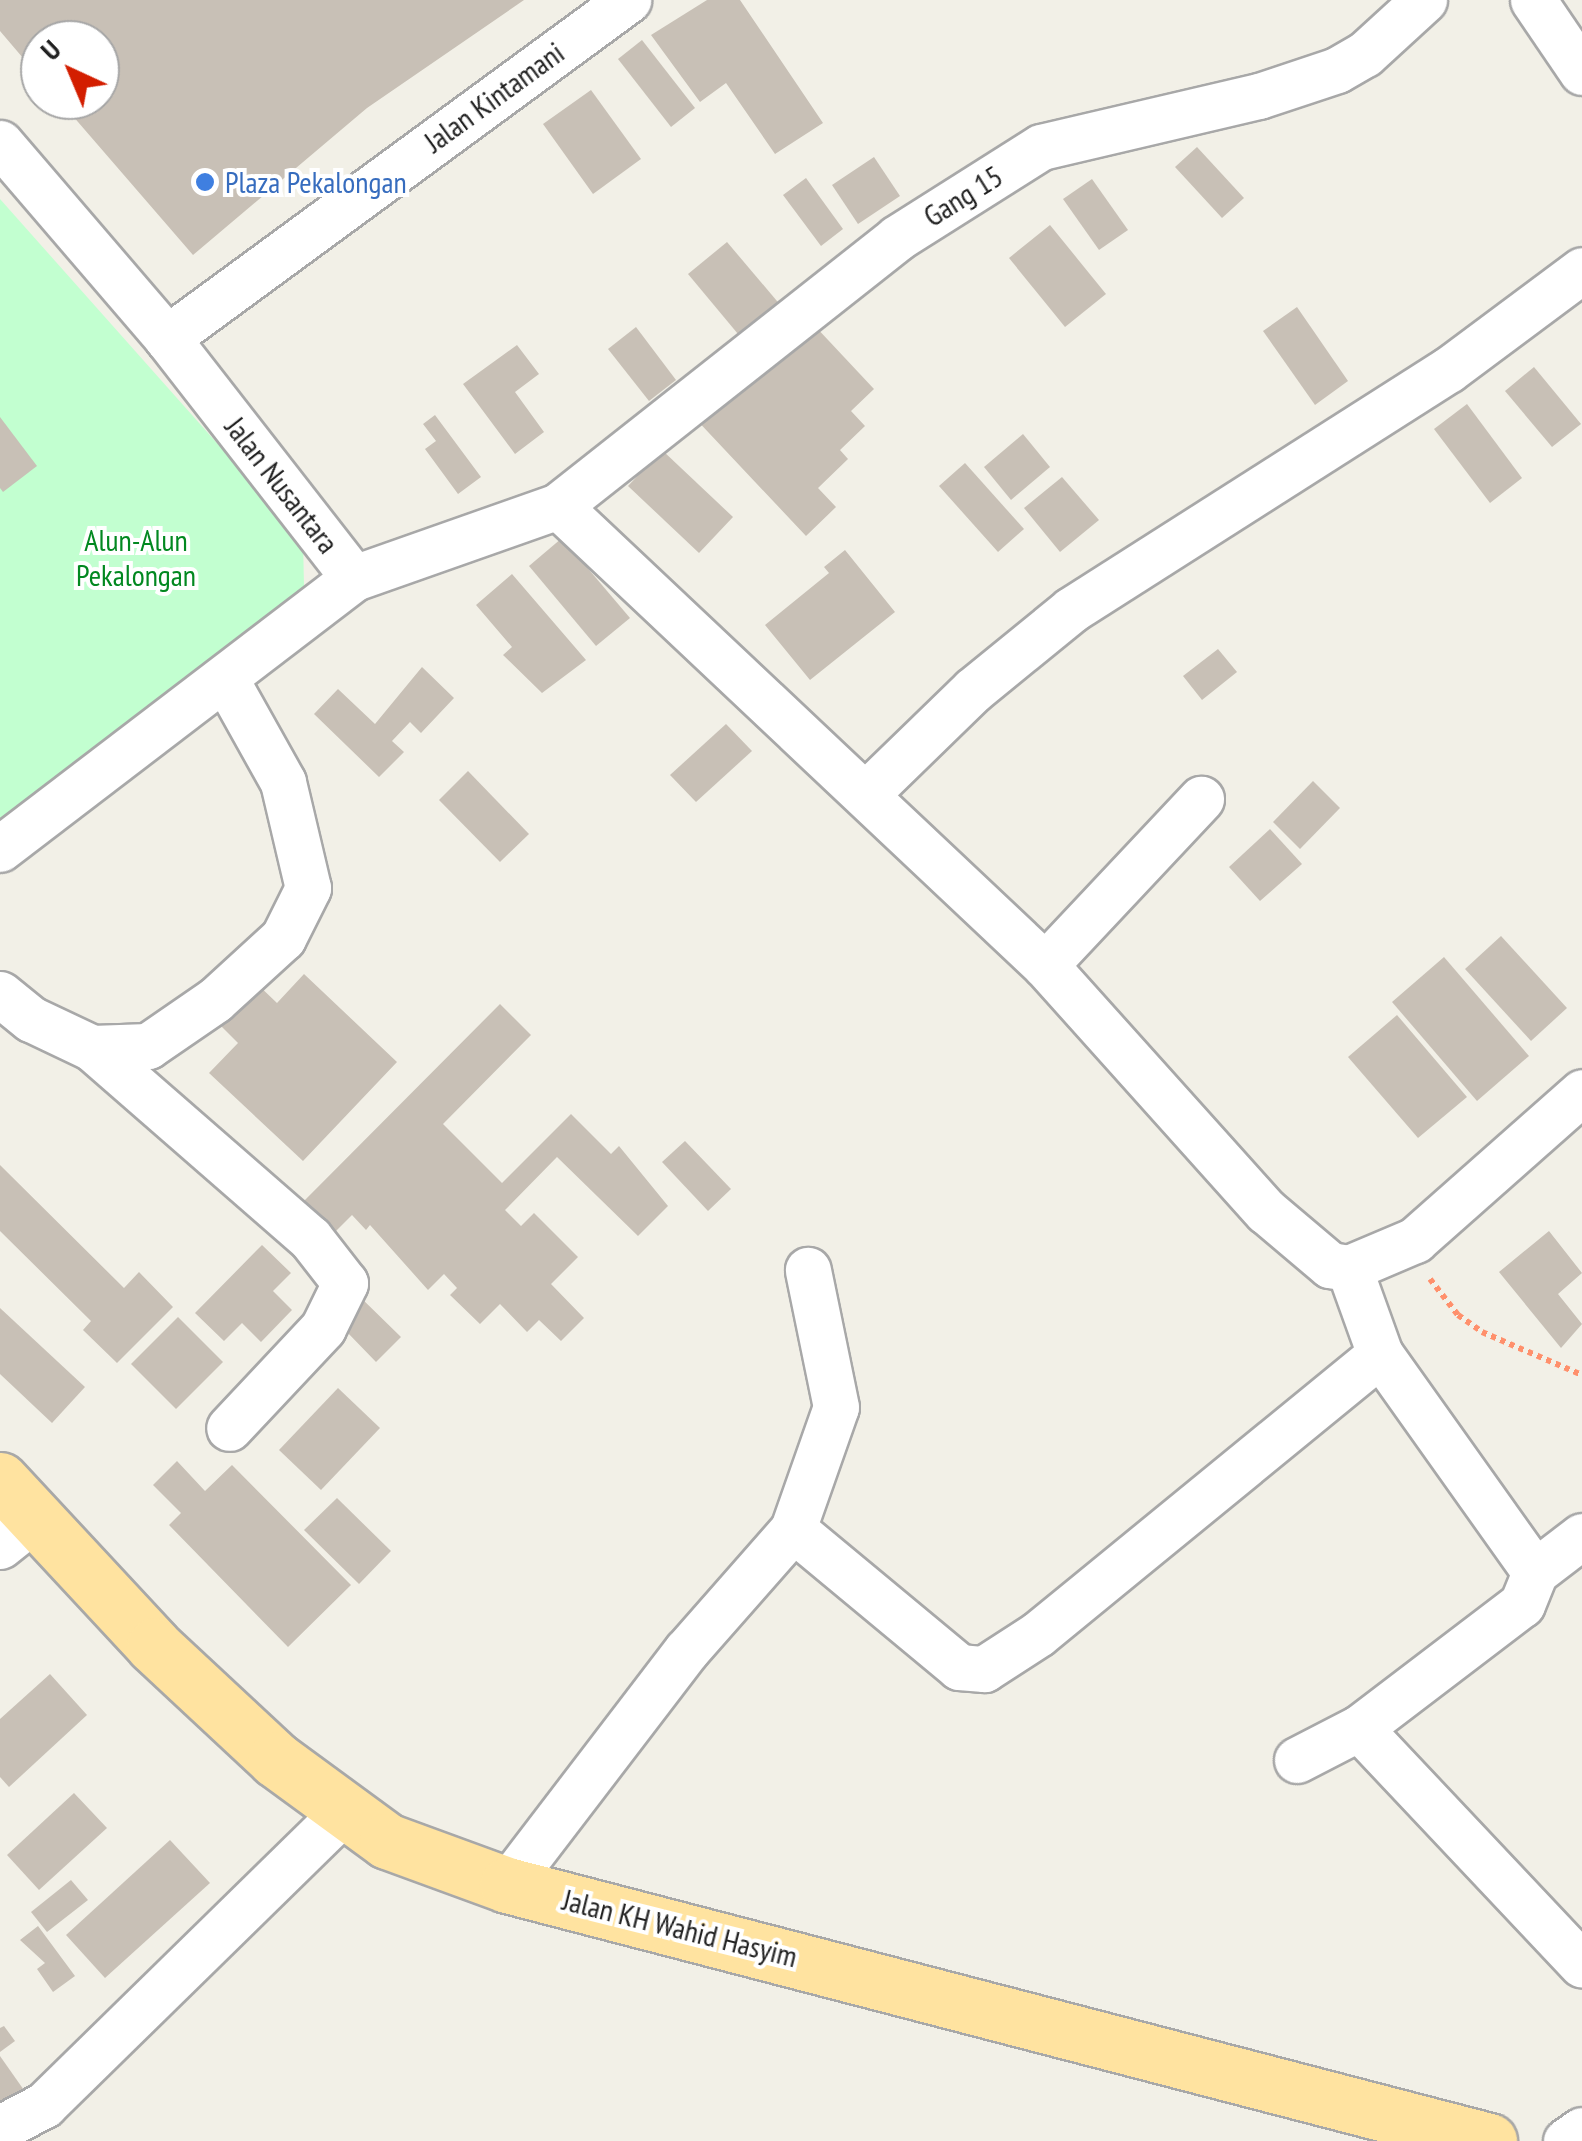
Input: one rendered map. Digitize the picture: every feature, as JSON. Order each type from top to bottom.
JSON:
[{"type":"main road","name":"Jalan KH Wahid Hasyim","points":[[12,1515],[342,1813],[428,1859],[507,1885],[1489,2141]]},
{"type":"street","name":"Jalan Kintamani","points":[[167,338],[628,0]]},
{"type":"street","name":"Gang 15","points":[[354,578],[558,506],[896,238],[1042,148],[1259,96],[1337,70],[1365,54],[1424,0]]},
{"type":"street","points":[[1533,0],[1582,72]]},
{"type":"street","name":"Jalan Nusantara","points":[[0,143],[167,338],[354,578],[226,680],[0,849]]},
{"type":"street","points":[[867,793],[972,690],[1071,610],[1448,370],[1582,270]]},
{"type":"street","points":[[558,506],[867,793],[1046,966],[1266,1211],[1312,1255],[1349,1268],[1416,1240],[1582,1092]]},
{"type":"street","points":[[92,1048],[148,1046],[215,1000],[284,938],[308,888],[282,782],[226,680]]},
{"type":"street","points":[[1046,966],[1201,799]]},
{"type":"street","points":[[0,994],[31,1019],[92,1048],[310,1238],[345,1283],[323,1328],[229,1428]]},
{"type":"street","points":[[1349,1268],[1380,1354],[1535,1572]]},
{"type":"street","points":[[507,1885],[686,1651],[793,1529],[836,1407],[808,1270]]},
{"type":"street","points":[[793,1529],[959,1667],[984,1669],[1038,1634],[1380,1354]]},
{"type":"street","points":[[1297,1760],[1359,1728],[1522,1604],[1535,1572],[1582,1536]]},
{"type":"street","points":[[1359,1728],[1582,1965]]},
{"type":"street","points":[[0,2128],[44,2105],[342,1813]]},
{"type":"street","points":[[1566,2141],[1582,2130]]},
{"type":"path","points":[[1416,1240],[1424,1270],[1458,1314],[1482,1332],[1582,1374]]},
{"type":"green space","name":"Alun-Alun Pekalongan","points":[[0,199],[303,540],[304,586],[249,643],[0,825]]},
{"type":"building","name":"Plaza Pekalongan","points":[[0,0],[524,0],[367,108],[193,255],[76,120],[120,120],[120,20],[20,20],[20,54],[0,31]]},
{"type":"building","points":[[707,0],[740,0],[823,123],[775,154],[726,83],[700,102],[651,35]]},
{"type":"building","points":[[642,40],[695,108],[671,127],[618,59]]},
{"type":"building","points":[[591,90],[641,159],[593,194],[543,124]]},
{"type":"building","points":[[1197,147],[1244,198],[1222,218],[1175,167]]},
{"type":"building","points":[[874,157],[900,196],[858,224],[832,185]]},
{"type":"building","points":[[806,178],[843,229],[821,246],[783,195]]},
{"type":"building","points":[[1092,179],[1128,230],[1099,250],[1063,199]]},
{"type":"building","points":[[1050,225],[1106,294],[1065,327],[1009,258]]},
{"type":"building","points":[[727,242],[782,307],[743,340],[688,274]]},
{"type":"building","points":[[1297,307],[1348,381],[1315,405],[1263,331]]},
{"type":"building","points":[[814,325],[874,389],[851,411],[865,426],[840,450],[848,459],[818,488],[836,507],[806,536],[693,416]]},
{"type":"building","points":[[636,327],[676,380],[649,401],[608,349]]},
{"type":"building","points":[[517,345],[539,374],[515,392],[544,432],[515,454],[463,384]]},
{"type":"building","points":[[1534,367],[1581,424],[1552,447],[1505,391]]},
{"type":"building","points":[[1467,404],[1522,478],[1490,503],[1434,429]]},
{"type":"building","points":[[435,415],[481,477],[458,494],[425,449],[436,441],[423,424]]},
{"type":"building","points":[[0,417],[37,466],[3,492],[0,488]]},
{"type":"building","points":[[1023,434],[1050,467],[1011,500],[984,467]]},
{"type":"building","points":[[662,450],[733,517],[699,553],[628,486]]},
{"type":"building","points":[[965,463],[1024,529],[998,552],[939,486]]},
{"type":"building","points":[[1062,477],[1099,520],[1060,552],[1024,508]]},
{"type":"building","points":[[562,538],[630,618],[596,646],[529,566]]},
{"type":"building","points":[[845,550],[895,612],[810,680],[765,625],[829,573],[824,567]]},
{"type":"building","points":[[512,574],[586,660],[542,693],[503,655],[512,647],[476,605]]},
{"type":"building","points":[[1218,649],[1237,672],[1202,700],[1183,676]]},
{"type":"building","points":[[422,667],[454,698],[421,733],[410,722],[392,741],[404,752],[379,777],[314,714],[338,689],[375,724]]},
{"type":"building","points":[[726,724],[752,751],[696,802],[670,775]]},
{"type":"building","points":[[468,771],[529,834],[500,862],[439,800]]},
{"type":"building","points":[[1313,781],[1340,808],[1300,849],[1273,822]]},
{"type":"building","points":[[1270,829],[1302,864],[1260,901],[1229,867]]},
{"type":"building","points":[[1501,936],[1567,1008],[1531,1041],[1465,969]]},
{"type":"building","points":[[1444,957],[1529,1056],[1477,1101],[1392,1002]]},
{"type":"building","points":[[304,974],[397,1062],[303,1161],[209,1073],[238,1043],[214,1019],[252,979],[277,1003]]},
{"type":"building","points":[[500,1004],[531,1035],[443,1124],[502,1183],[571,1114],[611,1154],[619,1146],[668,1206],[638,1236],[557,1157],[505,1210],[521,1226],[534,1213],[578,1257],[551,1284],[584,1318],[561,1341],[539,1320],[527,1332],[500,1304],[480,1324],[450,1295],[457,1288],[444,1274],[428,1290],[370,1225],[366,1230],[352,1215],[333,1234],[302,1203]]},
{"type":"building","points":[[1397,1015],[1467,1097],[1418,1138],[1348,1057]]},
{"type":"building","points":[[685,1141],[731,1189],[708,1211],[662,1162]]},
{"type":"building","points":[[0,1165],[124,1288],[139,1272],[173,1307],[117,1363],[83,1330],[91,1321],[0,1231]]},
{"type":"building","points":[[1549,1231],[1582,1273],[1558,1294],[1582,1324],[1561,1348],[1499,1272]]},
{"type":"building","points":[[262,1245],[291,1273],[273,1291],[292,1310],[261,1342],[242,1323],[224,1341],[195,1313]]},
{"type":"building","points":[[356,1293],[401,1337],[376,1362],[346,1331],[353,1325],[339,1311]]},
{"type":"building","points":[[0,1308],[85,1387],[52,1423],[0,1374]]},
{"type":"building","points":[[178,1317],[223,1362],[176,1409],[131,1364]]},
{"type":"building","points":[[338,1388],[380,1428],[321,1490],[279,1450]]},
{"type":"building","points":[[177,1461],[205,1491],[232,1465],[351,1585],[288,1647],[169,1525],[181,1513],[153,1485]]},
{"type":"building","points":[[337,1498],[391,1551],[359,1584],[304,1530]]},
{"type":"building","points":[[50,1674],[87,1715],[9,1787],[0,1777],[0,1719]]},
{"type":"building","points":[[74,1793],[107,1828],[39,1890],[7,1855]]},
{"type":"building","points":[[170,1840],[210,1883],[105,1978],[66,1935]]},
{"type":"building","points":[[71,1880],[88,1900],[47,1932],[31,1912]]},
{"type":"building","points":[[38,1926],[75,1976],[53,1992],[37,1969],[45,1963],[20,1940]]},
{"type":"building","points":[[4,2026],[15,2041],[0,2052],[0,2028]]},
{"type":"building","points":[[0,2056],[26,2093],[0,2112]]},
{"type":"place","name":"Plaza Pekalongan","points":[[205,182]]}]
